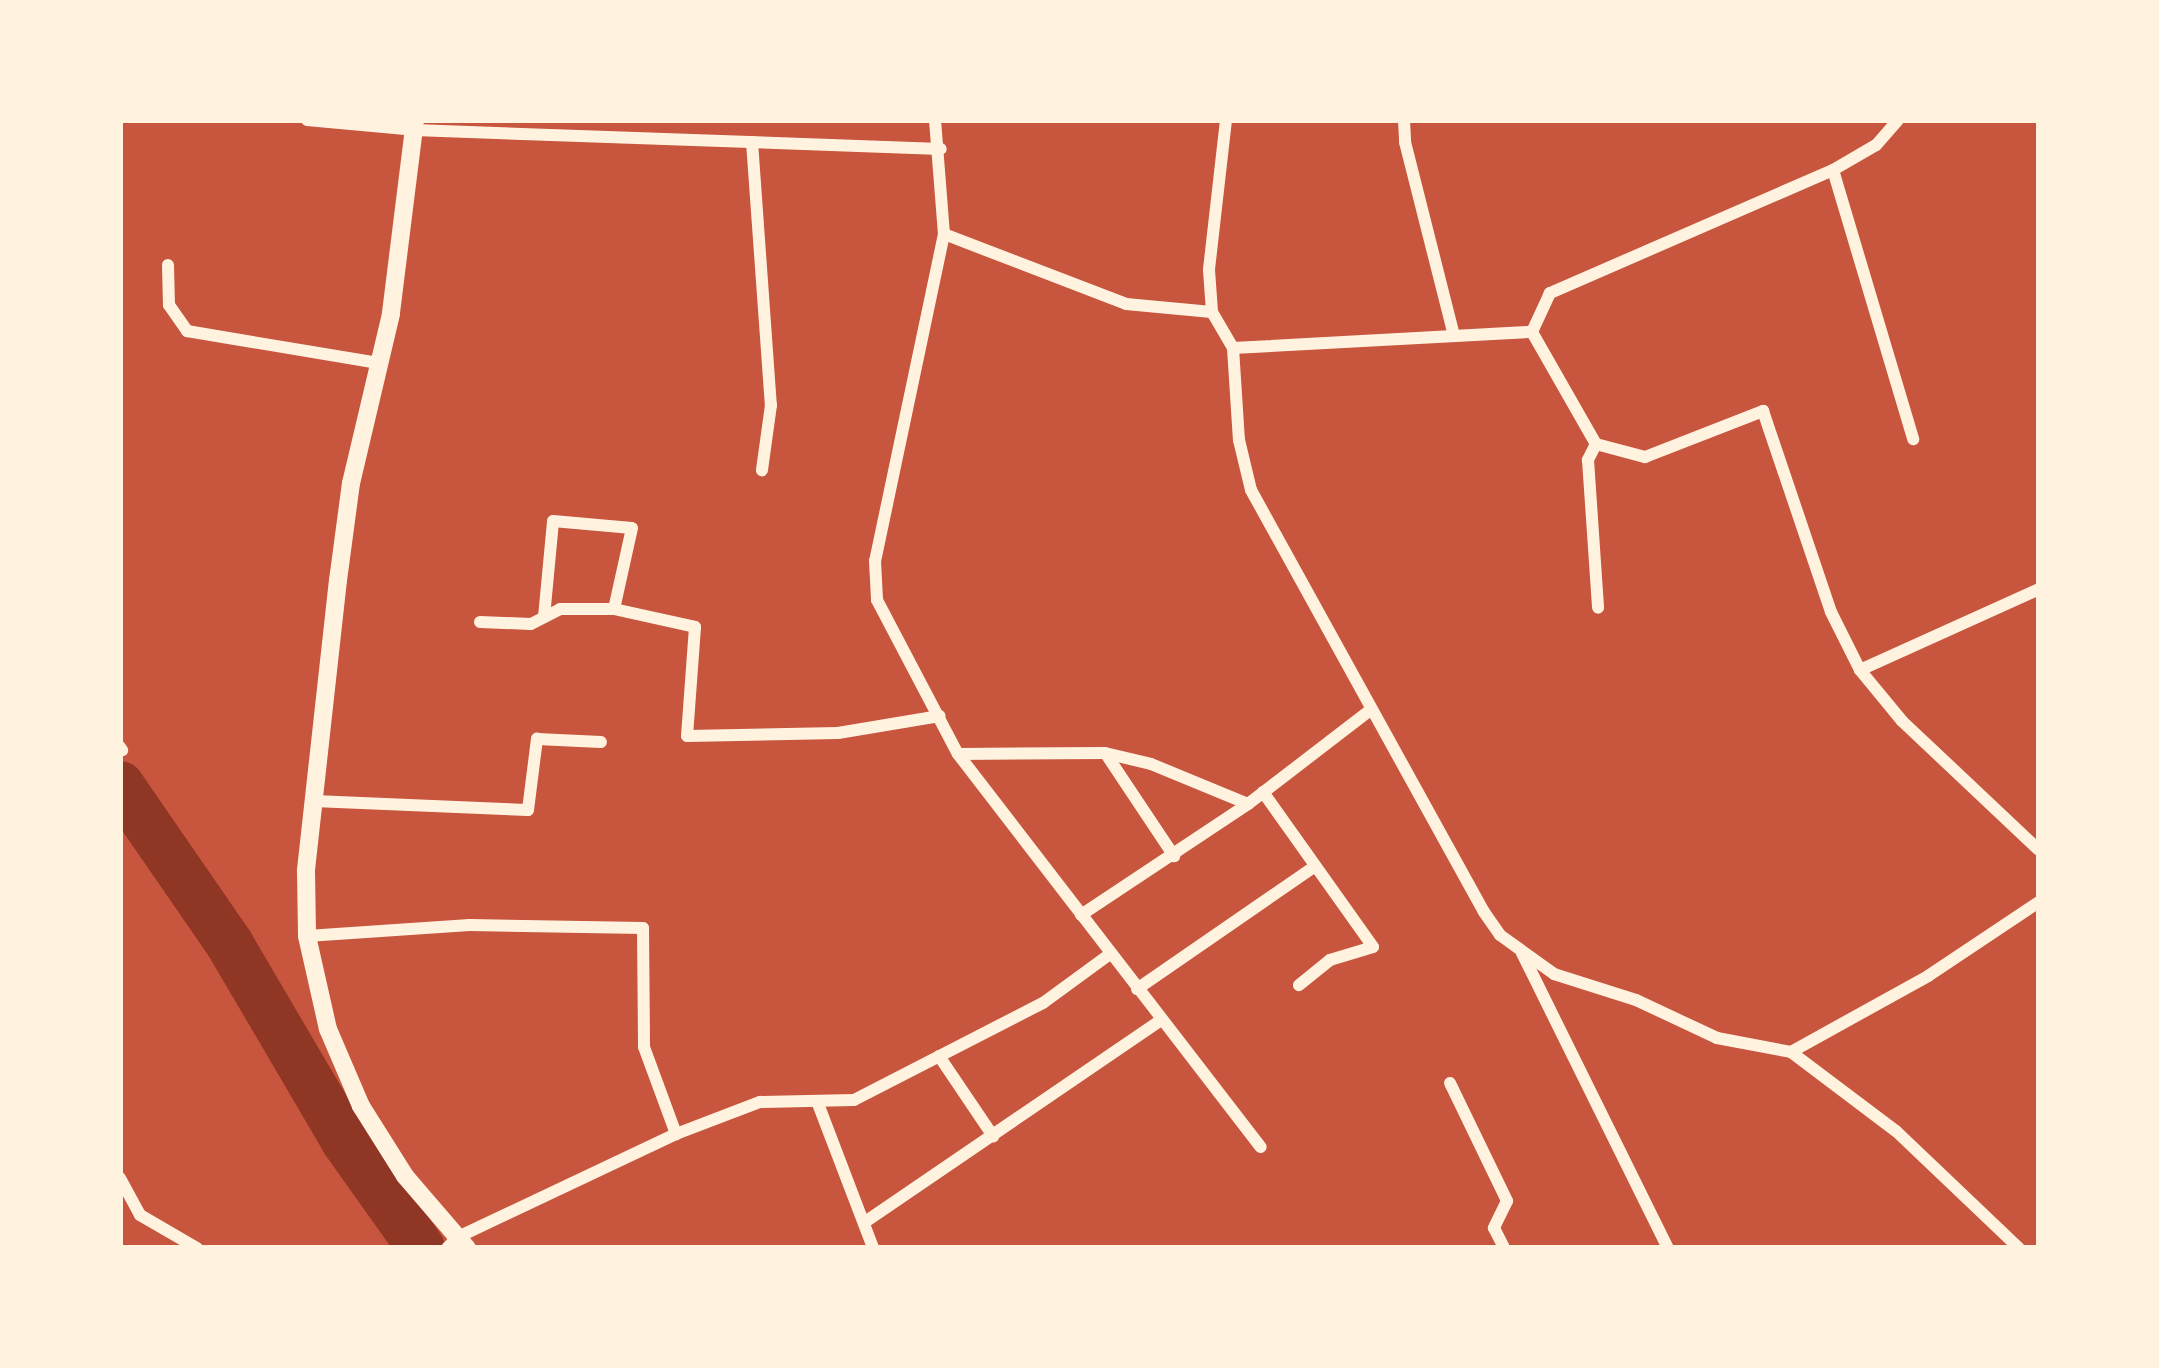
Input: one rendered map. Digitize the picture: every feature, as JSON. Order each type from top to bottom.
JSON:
[{"type":"street","points":[[307,120],[941,149]]},
{"type":"street","points":[[935,120],[941,149],[944,235],[875,561],[877,600],[958,754],[1262,1147]]},
{"type":"street","points":[[1226,120],[1213,197],[1213,312],[1234,348],[1239,440],[1251,490],[1456,868],[1500,935],[1554,974],[1636,1000],[1717,1038],[1791,1052],[1896,1131],[2019,1248]]},
{"type":"street","points":[[1405,120],[1405,142],[1453,332]]},
{"type":"street","points":[[1532,332],[1550,293],[1833,170],[1876,145],[1898,120]]},
{"type":"street","points":[[415,125],[391,314],[351,483],[306,872],[307,936],[328,1029],[361,1106],[405,1176],[457,1244],[676,1134],[760,1102],[854,1100],[1043,1003],[1110,954]]},
{"type":"street","points":[[752,142],[771,405],[762,470]]},
{"type":"street","points":[[1833,170],[1913,440]]},
{"type":"street","points":[[944,235],[1126,304],[1213,312]]},
{"type":"street","points":[[168,266],[169,305],[187,331],[378,363]]},
{"type":"street","points":[[1234,348],[1453,332],[1532,332]]},
{"type":"street","points":[[1532,332],[1596,445],[1645,457],[1763,411],[1832,612],[1860,670],[1902,721],[2039,850]]},
{"type":"street","points":[[1596,445],[1588,460],[1598,608]]},
{"type":"street","points":[[544,617],[553,521],[632,528],[614,609]]},
{"type":"street","points":[[1860,670],[2039,589]]},
{"type":"street","points":[[480,622],[531,625],[560,609],[614,609],[695,627],[687,736],[838,734],[940,716]]},
{"type":"street","points":[[1081,915],[1248,804],[1369,711]]},
{"type":"street","points":[[314,801],[528,810],[537,739],[601,742]]},
{"type":"street","points":[[958,754],[1106,753],[1151,764],[1248,804]]},
{"type":"street","points":[[1106,753],[1174,856]]},
{"type":"street","points":[[1263,792],[1373,947],[1330,960],[1300,985]]},
{"type":"street","points":[[1137,989],[1316,866]]},
{"type":"street","points":[[1791,1052],[1928,976],[2039,902]]},
{"type":"street","points":[[307,936],[470,925],[643,928],[644,1047],[676,1134]]},
{"type":"street","points":[[1521,952],[1667,1248]]},
{"type":"street","points":[[865,1222],[1161,1020]]},
{"type":"street","points":[[939,1056],[993,1136]]},
{"type":"street","points":[[1450,1083],[1507,1201],[1494,1228],[1504,1248]]},
{"type":"street","points":[[817,1101],[873,1248]]},
{"type":"street","points":[[120,1179],[140,1215],[196,1248]]},
{"type":"waterway","points":[[120,785],[229,943],[345,1141],[421,1248]]}]
